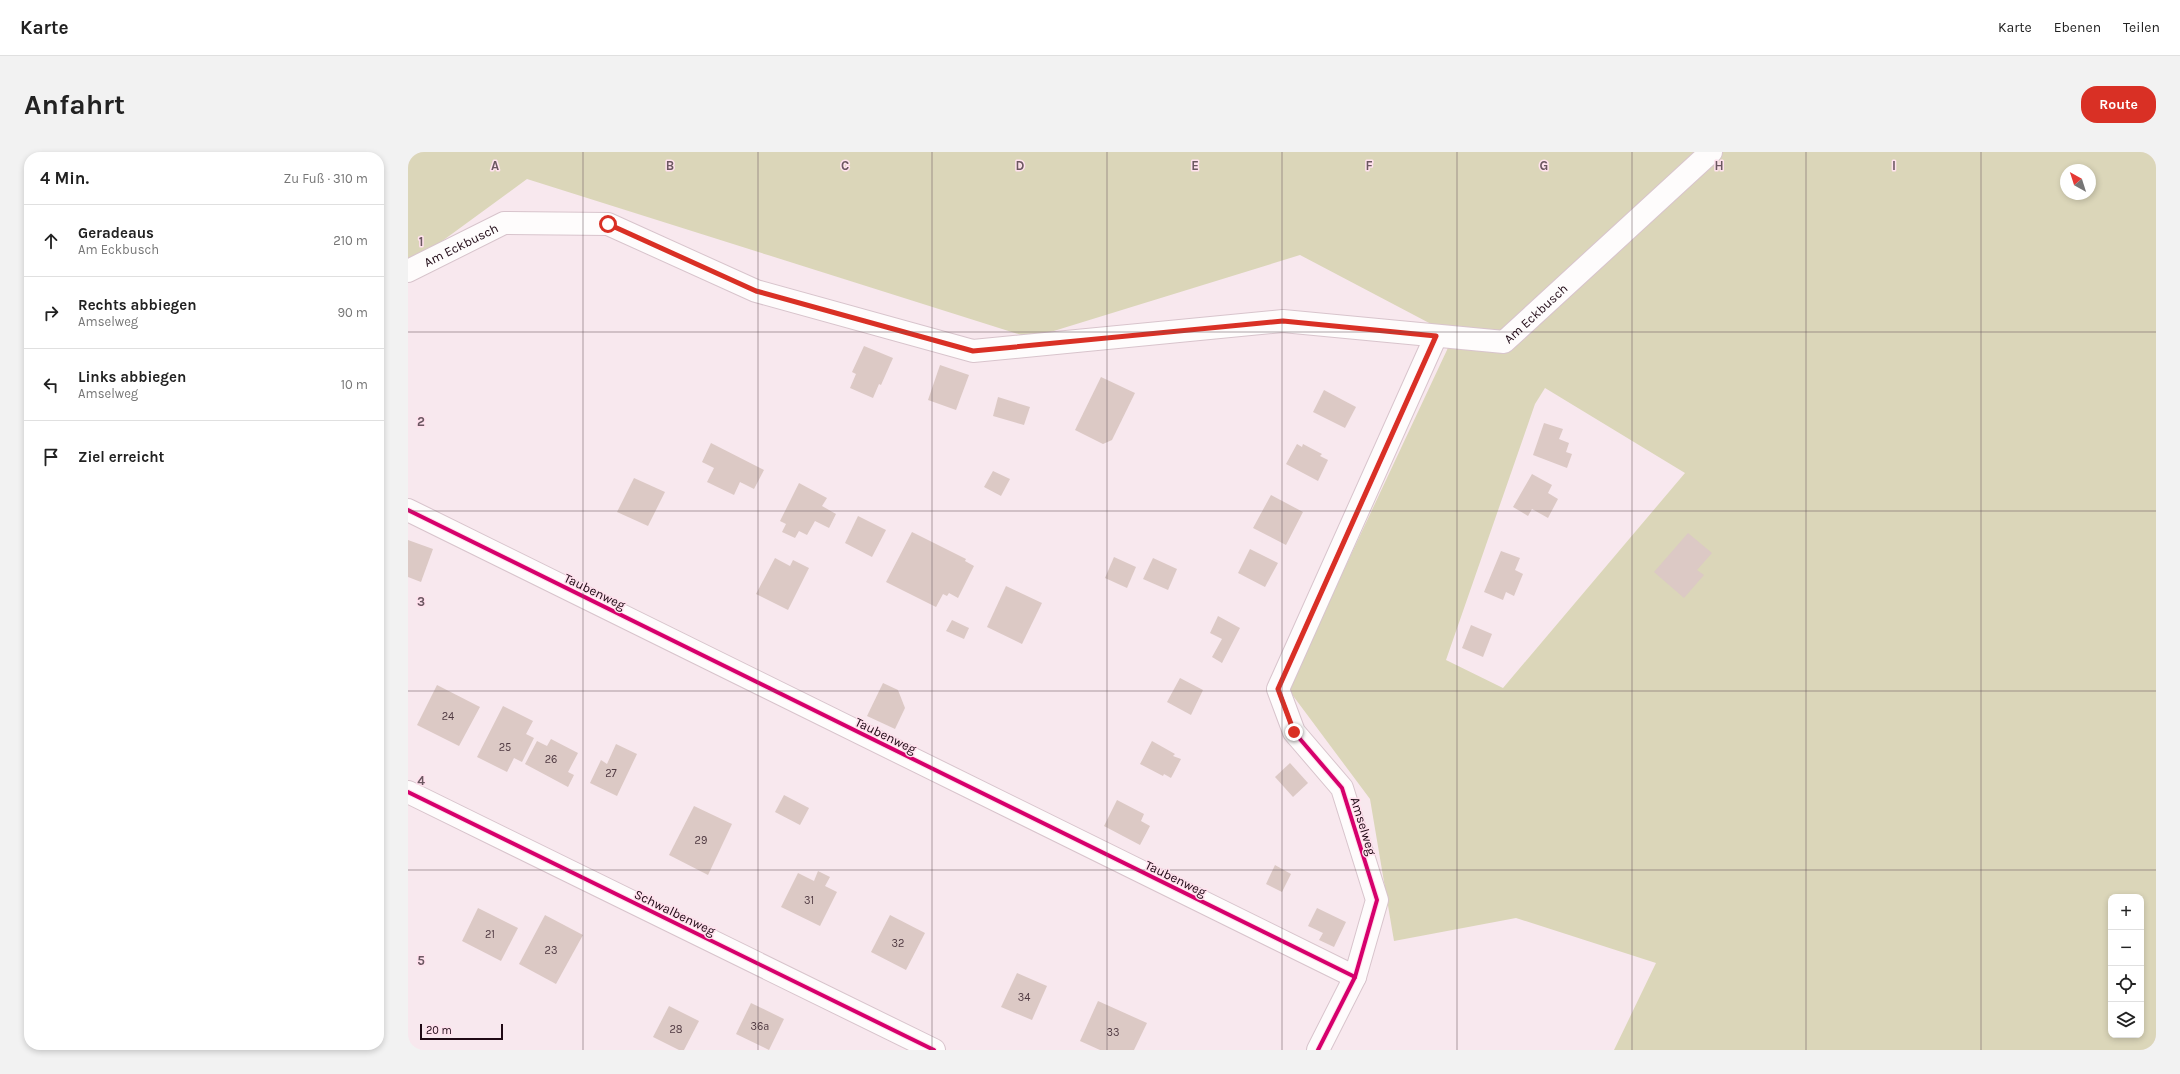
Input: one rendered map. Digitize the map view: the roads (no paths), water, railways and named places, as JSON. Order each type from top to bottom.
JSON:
[{"type":"street","name":"Am Eckbusch","points":[[408,271],[504,223],[608,224],[756,291],[973,351],[1283,321],[1504,342],[1711,152]]},
{"type":"street","name":"Amselweg","points":[[1318,1050],[1355,977],[1377,900],[1342,788],[1294,732],[1278,689],[1436,336]]},
{"type":"street","name":"Taubenweg","points":[[408,510],[1355,977]]},
{"type":"street","name":"Schwalbenweg","points":[[408,792],[934,1050]]}]
